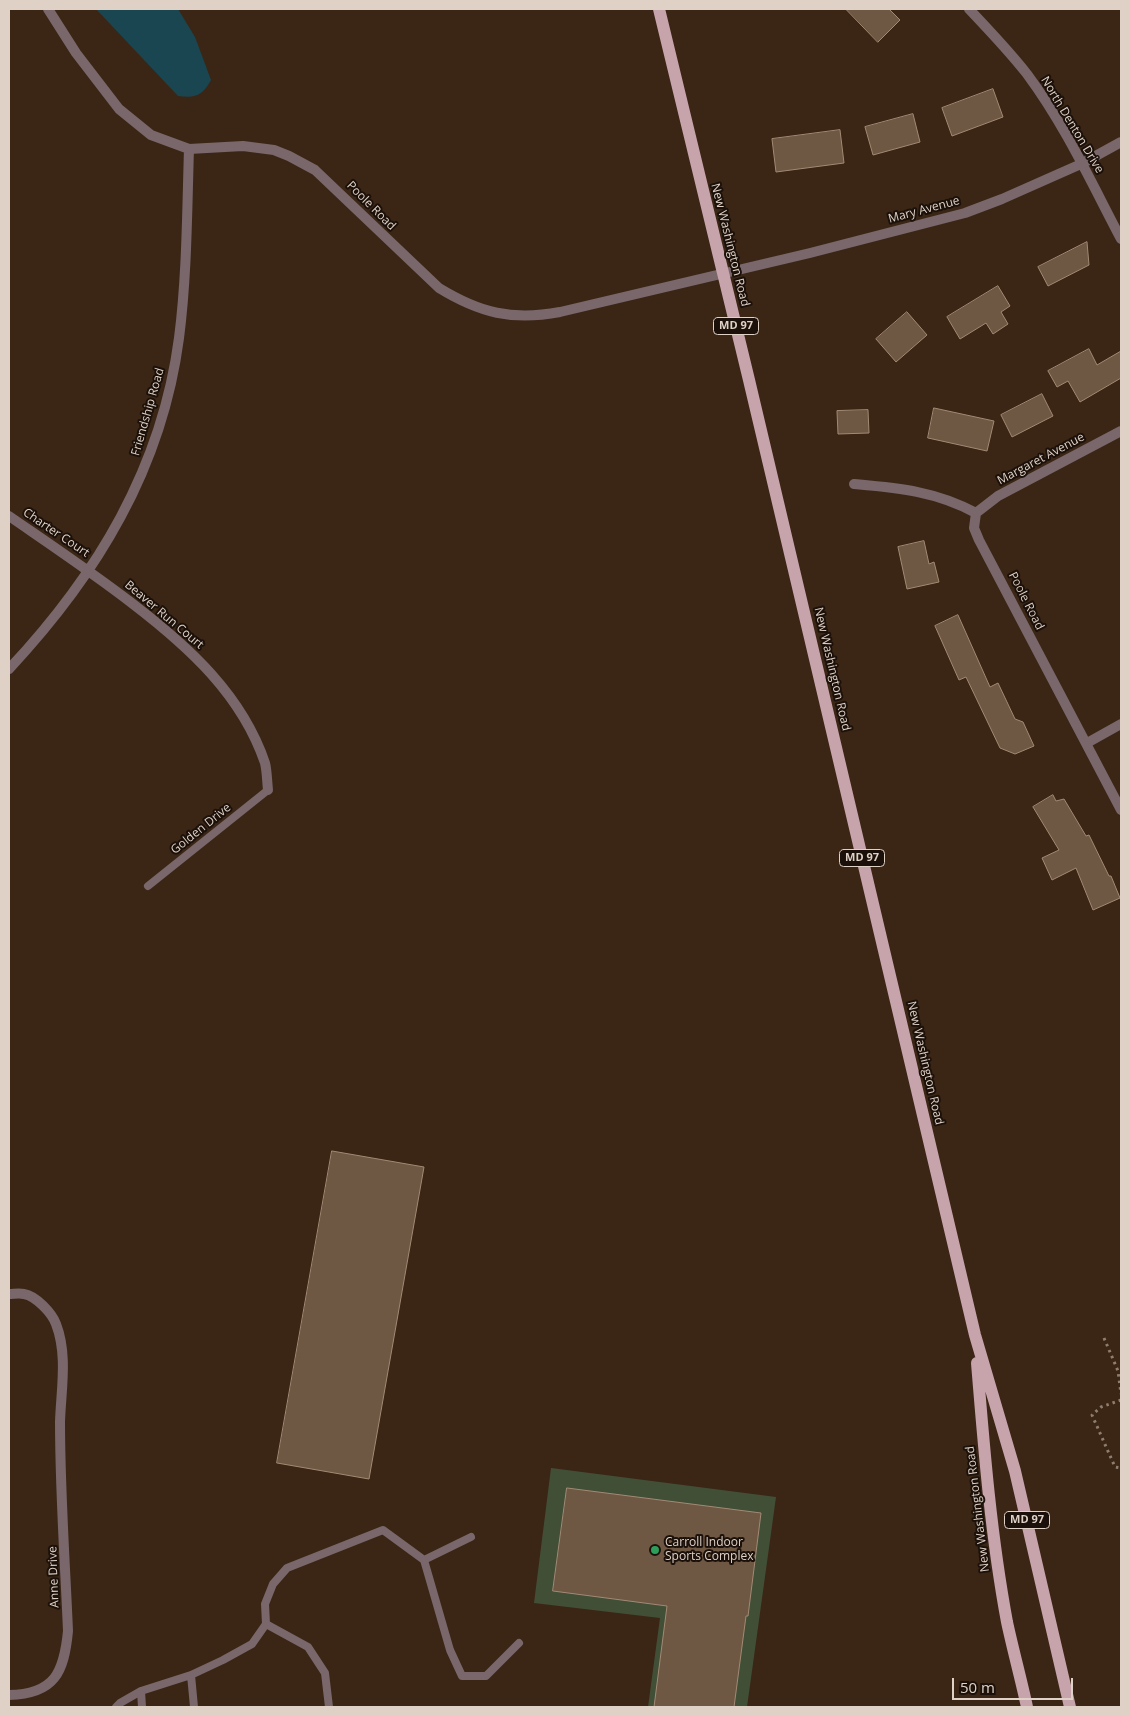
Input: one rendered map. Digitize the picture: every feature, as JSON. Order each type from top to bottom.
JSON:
[{"type":"main road","name":"New Washington Road","points":[[659,9],[975,1336],[1015,1471],[1070,1707]]},
{"type":"main road","name":"New Washington Road","points":[[975,1336],[988,1491],[997,1560],[1007,1623],[1027,1707]]},
{"type":"street","name":"Poole Road","points":[[48,9],[76,53],[119,109],[151,136],[189,149],[242,146],[274,150],[295,159],[315,170],[438,288],[472,306],[500,315],[520,317],[560,312],[723,273]]},
{"type":"street","name":"North Denton Drive","points":[[969,9],[1028,75],[1059,123],[1121,239]]},
{"type":"street","name":"Mary Avenue","points":[[723,273],[819,251],[965,213],[1081,164],[1121,142]]},
{"type":"street","name":"Friendship Road","points":[[9,669],[44,630],[89,571],[127,507],[146,466],[160,428],[170,390],[179,338],[183,295],[189,149]]},
{"type":"street","name":"Margaret Avenue","points":[[976,513],[998,496],[1121,431]]},
{"type":"street","points":[[854,484],[938,496],[956,502],[976,513]]},
{"type":"street","name":"Poole Road","points":[[976,513],[974,528],[979,540],[1121,810]]},
{"type":"street","name":"Charter Court","points":[[9,516],[89,571]]},
{"type":"street","name":"Beaver Run Court","points":[[89,571],[184,645],[221,685],[240,711],[254,737],[266,765],[268,790]]},
{"type":"street","points":[[1086,743],[1121,724]]},
{"type":"street","name":"Anne Drive","points":[[9,1294],[26,1294],[48,1311],[56,1324],[63,1362],[60,1422],[68,1631],[66,1650],[59,1673],[49,1684],[20,1695],[9,1695]]},
{"type":"lane","name":"Golden Drive","points":[[148,886],[268,790]]},
{"type":"lane","points":[[116,1707],[141,1690],[191,1675],[252,1644],[266,1624],[265,1604],[273,1584],[287,1568],[383,1530],[424,1560],[450,1650],[462,1676],[486,1676],[518,1643]]},
{"type":"lane","points":[[424,1560],[471,1537]]},
{"type":"lane","points":[[266,1624],[308,1647],[324,1673],[329,1707]]},
{"type":"lane","points":[[191,1675],[194,1707]]},
{"type":"lane","points":[[141,1690],[142,1707]]},
{"type":"path","points":[[1104,1338],[1118,1371],[1121,1394]]},
{"type":"path","points":[[1121,1400],[1101,1407],[1092,1415],[1115,1467],[1121,1468]]},
{"type":"green space","name":"Carroll Indoor Sports Complex","points":[[551,1468],[776,1497],[747,1707],[648,1707],[660,1618],[534,1603]]},
{"type":"water","points":[[96,9],[178,9],[195,37],[211,80],[205,90],[194,96],[178,96]]},
{"type":"building","points":[[846,9],[889,9],[900,20],[878,42]]},
{"type":"building","points":[[993,89],[1003,117],[952,136],[942,108]]},
{"type":"building","points":[[913,114],[920,142],[873,155],[865,127]]},
{"type":"building","points":[[840,130],[844,163],[776,172],[772,139]]},
{"type":"building","points":[[1087,242],[1089,265],[1048,286],[1038,267]]},
{"type":"building","points":[[998,286],[1010,306],[1001,312],[1008,324],[993,334],[986,323],[960,339],[947,317]]},
{"type":"building","points":[[907,312],[927,335],[896,362],[876,339]]},
{"type":"building","points":[[1089,349],[1097,365],[1121,351],[1121,378],[1080,402],[1068,381],[1057,387],[1048,371]]},
{"type":"building","points":[[1042,394],[1053,416],[1012,437],[1001,415]]},
{"type":"building","points":[[934,408],[994,421],[987,451],[928,438]]},
{"type":"building","points":[[868,410],[869,433],[838,434],[837,411]]},
{"type":"building","points":[[924,541],[929,564],[934,562],[939,582],[907,589],[898,547]]},
{"type":"building","points":[[958,615],[990,687],[998,683],[1015,719],[1023,722],[1034,746],[1015,754],[1000,748],[966,677],[959,680],[935,626]]},
{"type":"building","points":[[1053,795],[1056,801],[1064,799],[1086,836],[1089,835],[1109,876],[1111,876],[1120,898],[1093,910],[1076,868],[1052,880],[1042,858],[1059,850],[1033,807]]},
{"type":"building","points":[[332,1151],[424,1167],[369,1479],[277,1463]]},
{"type":"building","name":"Carroll Indoor Sports Complex","points":[[567,1488],[761,1513],[734,1707],[654,1707],[667,1606],[553,1591]]},
{"type":"place","name":"Carroll Indoor Sports Complex","points":[[655,1550]]}]
